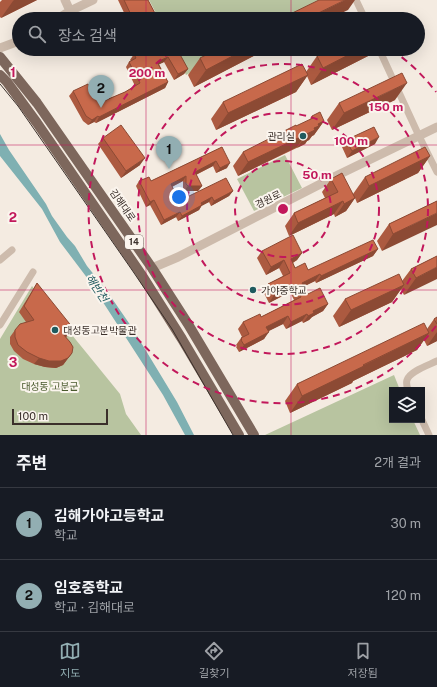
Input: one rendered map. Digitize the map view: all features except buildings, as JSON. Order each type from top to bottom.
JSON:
[{"type":"main road","name":"김해대로","points":[[0,57],[37,103],[152,268],[188,324],[254,435]]},
{"type":"main road","points":[[0,75],[7,82],[37,123],[142,274],[239,435]]},
{"type":"street","points":[[65,0],[70,11],[93,0]]},
{"type":"street","points":[[356,0],[362,12]]},
{"type":"street","points":[[0,48],[12,44]]},
{"type":"street","points":[[382,56],[437,172]]},
{"type":"street","name":"경원로","points":[[152,268],[178,257],[340,174],[437,127]]},
{"type":"street","points":[[0,260],[12,250]]},
{"type":"street","points":[[0,325],[33,272]]},
{"type":"street","points":[[406,387],[407,380],[413,373],[437,361]]},
{"type":"street","points":[[423,423],[429,435]]},
{"type":"green space","points":[[149,0],[335,0],[311,12],[155,12]]},
{"type":"green space","points":[[177,56],[223,56],[186,75]]},
{"type":"green space","points":[[285,155],[302,188],[254,211],[237,179]]},
{"type":"green space","name":"대성동 고분군","points":[[32,286],[120,394],[126,414],[141,435],[0,435],[0,339]]},
{"type":"green space","points":[[394,375],[399,387],[389,387],[389,423],[414,423],[420,435],[265,435]]},
{"type":"water","name":"해반천","points":[[0,134],[9,150],[46,204],[52,216],[131,326],[177,402],[194,435],[185,435],[163,395],[88,279],[60,242],[42,209],[0,156]]},
{"type":"tram line","points":[[0,84],[18,106],[172,329],[233,435]]},
{"type":"place","name":"임호중학교","points":[[101,108]]},
{"type":"place","name":"관리실","points":[[303,136]]},
{"type":"place","name":"김해가야고등학교","points":[[169,169]]},
{"type":"place","name":"가야중학교","points":[[253,290]]},
{"type":"place","name":"대성동고분박물관","points":[[55,330]]}]
